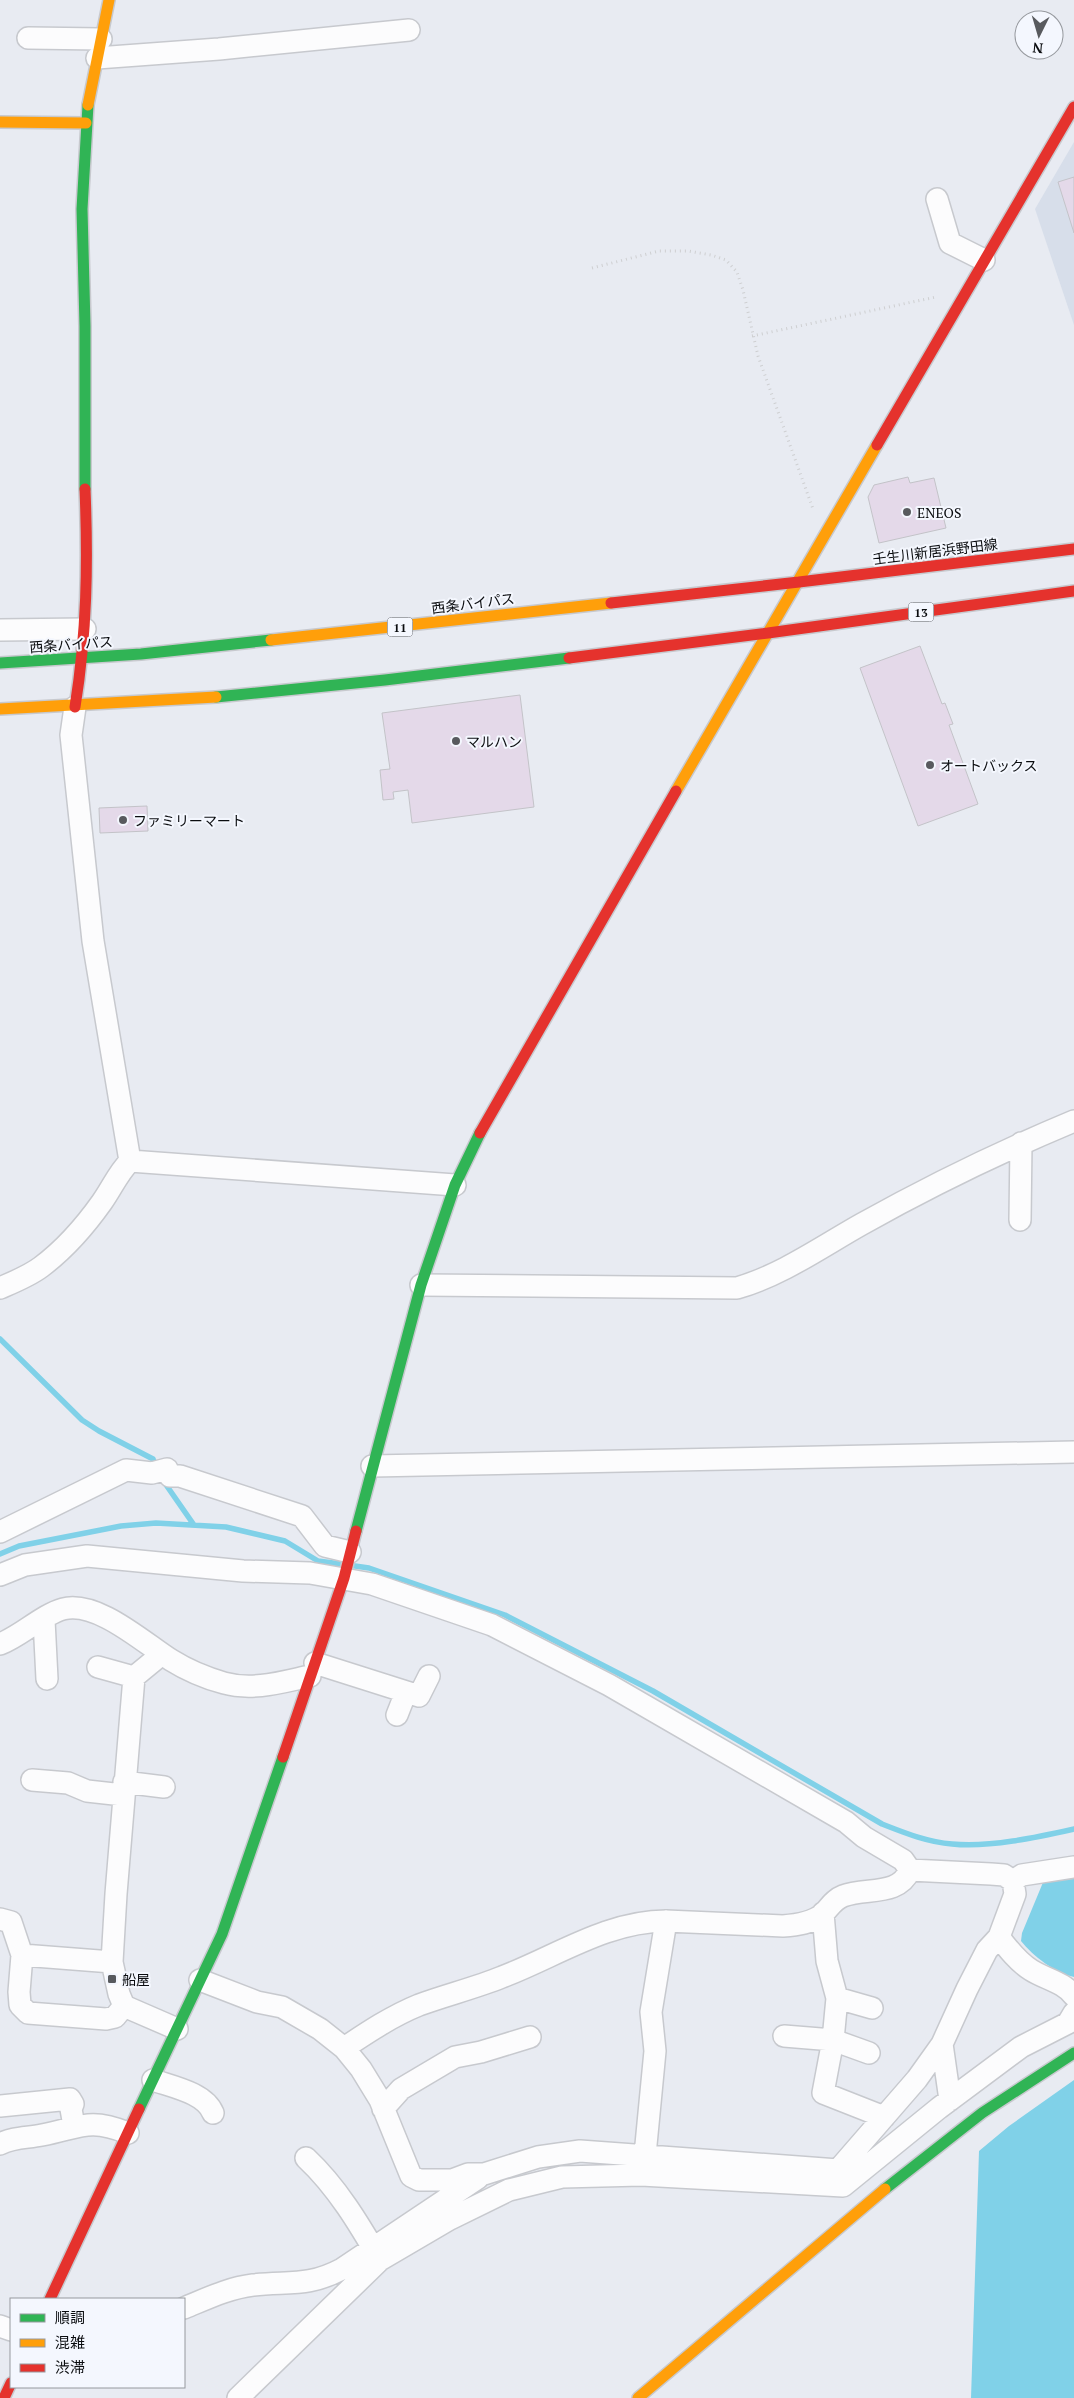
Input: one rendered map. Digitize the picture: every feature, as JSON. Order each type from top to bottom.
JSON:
[{"type":"main road","points":[[75,707],[83,659],[88,537],[84,454],[85,326],[82,209],[86,123],[109,0]]},
{"type":"main road","points":[[56,2297],[128,2133],[222,1934],[344,1576],[421,1285],[455,1185],[475,1140],[554,999],[1074,108]]},
{"type":"main road","points":[[0,122],[86,123]]},
{"type":"main road","name":"壬生川新居浜野田線","points":[[799,582],[1074,549]]},
{"type":"main road","name":"西条バイパス","points":[[0,663],[83,659],[354,632],[799,582]]},
{"type":"main road","name":"13","points":[[768,633],[1074,592]]},
{"type":"main road","points":[[0,709],[75,707],[361,683],[768,633]]},
{"type":"main road","points":[[638,2398],[859,2210],[964,2124],[1043,2071],[1074,2053]]},
{"type":"street","points":[[28,38],[99,49],[219,50],[409,30]]},
{"type":"street","points":[[937,199],[950,242],[984,260]]},
{"type":"street","points":[[0,630],[85,629]]},
{"type":"street","points":[[75,707],[71,735],[93,941],[130,1160]]},
{"type":"street","points":[[421,1285],[736,1288],[757,1282],[781,1271],[863,1224],[1021,1143],[1074,1122]]},
{"type":"street","points":[[1020,1220],[1021,1143]]},
{"type":"street","points":[[130,1160],[455,1185]]},
{"type":"street","points":[[0,1288],[40,1267],[68,1242],[86,1224],[105,1198],[121,1170],[130,1160]]},
{"type":"street","points":[[372,1466],[1074,1452]]},
{"type":"street","points":[[0,1532],[126,1470],[152,1473],[167,1469],[170,1476],[180,1476],[302,1516],[325,1546],[350,1554]]},
{"type":"street","points":[[0,1575],[25,1565],[87,1556],[233,1570],[344,1576],[372,1584],[492,1625],[609,1685],[846,1822],[864,1837],[903,1860],[910,1870]]},
{"type":"street","points":[[0,1644],[64,1609],[78,1608],[93,1611],[198,1674],[225,1683],[260,1686],[312,1670],[419,1696],[429,1676]]},
{"type":"street","points":[[44,1620],[46,1679]]},
{"type":"street","points":[[162,1654],[134,1677],[112,1962],[119,1994],[124,2006],[177,2029]]},
{"type":"street","points":[[98,1667],[134,1677]]},
{"type":"street","points":[[397,1715],[406,1692]]},
{"type":"street","points":[[32,1780],[68,1783],[87,1791],[164,1787]]},
{"type":"street","points":[[1013,1881],[1022,1875],[1074,1866]]},
{"type":"street","points":[[200,1980],[257,2002],[282,2007],[320,2029],[344,2048],[362,2069],[383,2109],[411,2176],[419,2180],[452,2180],[468,2174],[484,2174],[538,2157],[580,2151],[838,2170],[917,2079],[942,2044],[987,1950],[999,1937],[1015,1894],[1013,1881],[1004,1875],[910,1870]]},
{"type":"street","points":[[344,2048],[377,2026],[418,2006],[503,1977],[582,1942],[631,1924],[647,1921],[666,1921],[783,1926],[812,1920],[824,1913],[834,1900],[843,1896],[857,1892],[888,1889],[899,1885],[907,1878],[910,1870]]},
{"type":"street","points":[[824,1913],[826,1953],[837,1998],[833,2040],[823,2093],[884,2117]]},
{"type":"street","points":[[0,1919],[11,1922],[22,1955],[19,1992],[20,2005],[28,2013],[106,2019],[116,2016],[124,2006]]},
{"type":"street","points":[[645,2155],[654,2061],[651,2012],[666,1921]]},
{"type":"street","points":[[999,1937],[1010,1951],[1030,1970],[1069,1989],[1074,1996]]},
{"type":"street","points":[[22,1955],[112,1962]]},
{"type":"street","points":[[837,1998],[872,2008]]},
{"type":"street","points":[[185,2308],[229,2289],[253,2285],[297,2284],[323,2279],[509,2190],[562,2177],[641,2175],[843,2186],[950,2100],[1021,2047],[1068,2023],[1074,2013]]},
{"type":"street","points":[[784,2036],[833,2040],[869,2053]]},
{"type":"street","points":[[383,2109],[401,2089],[455,2056],[481,2052],[530,2038]]},
{"type":"street","points":[[942,2044],[950,2100]]},
{"type":"street","points":[[153,2080],[203,2099],[210,2105],[213,2113]]},
{"type":"street","points":[[0,2106],[70,2099],[74,2126]]},
{"type":"street","points":[[0,2144],[9,2139],[43,2135],[74,2126],[93,2123],[109,2125],[128,2133]]},
{"type":"street","points":[[306,2158],[320,2171],[342,2200],[376,2254]]},
{"type":"street","points":[[238,2398],[376,2254],[484,2174]]},
{"type":"path","points":[[592,268],[659,251],[696,252],[726,260],[737,272],[744,290],[752,336],[814,510],[829,526]]},
{"type":"path","points":[[752,336],[946,295],[960,302]]},
{"type":"shaded area","points":[[1074,142],[1074,325],[1035,209]]},
{"type":"water","points":[[1074,1875],[1074,1977],[1059,1972],[1045,1963],[1021,1941],[1022,1933],[1044,1880]]},
{"type":"water","points":[[1074,2080],[1074,2398],[971,2398],[979,2151],[1009,2126]]},
{"type":"building","points":[[1074,177],[1074,233],[1058,182]]},
{"type":"building","name":"ENEOS","points":[[908,477],[910,483],[934,478],[946,528],[879,543],[868,497],[874,485]]},
{"type":"building","name":"オートバックス","points":[[920,646],[942,704],[945,703],[953,724],[949,725],[978,804],[918,826],[860,668]]},
{"type":"building","name":"マルハン","points":[[520,695],[534,807],[412,823],[408,790],[393,792],[394,799],[383,800],[380,770],[390,769],[382,713]]},
{"type":"building","name":"ファミリーマート","points":[[147,806],[148,831],[100,833],[99,808]]},
{"type":"waterway","points":[[0,1339],[82,1420],[153,1459],[156,1467]]},
{"type":"waterway","points":[[162,1479],[194,1525]]},
{"type":"waterway","points":[[0,1554],[19,1546],[121,1526],[156,1523],[226,1527],[285,1541],[318,1561],[341,1564]]},
{"type":"waterway","points":[[355,1566],[369,1568],[505,1615],[653,1691],[882,1824],[899,1831],[934,1841],[966,1845],[1013,1841],[1074,1829]]},
{"type":"traffic: fast","points":[[85,489],[85,326],[82,209],[88,105]]},
{"type":"traffic: fast","points":[[0,663],[141,654],[271,640]]},
{"type":"traffic: fast","points":[[216,697],[385,680],[569,658]]},
{"type":"traffic: fast","points":[[356,1531],[421,1285],[455,1185],[480,1133]]},
{"type":"traffic: fast","points":[[139,2109],[222,1934],[283,1757]]},
{"type":"traffic: fast","points":[[885,2189],[982,2113],[1074,2053]]},
{"type":"traffic: slow","points":[[88,105],[109,0]]},
{"type":"traffic: slow","points":[[0,122],[86,123]]},
{"type":"traffic: slow","points":[[676,791],[877,445]]},
{"type":"traffic: slow","points":[[271,640],[611,603]]},
{"type":"traffic: slow","points":[[0,709],[216,697]]},
{"type":"traffic: slow","points":[[638,2398],[885,2189]]},
{"type":"traffic: jam","points":[[877,445],[1074,107]]},
{"type":"traffic: jam","points":[[75,707],[86,598],[85,489]]},
{"type":"traffic: jam","points":[[799,582],[1074,549]]},
{"type":"traffic: jam","points":[[611,603],[799,582]]},
{"type":"traffic: jam","points":[[768,633],[1074,591]]},
{"type":"traffic: jam","points":[[569,658],[768,633]]},
{"type":"traffic: jam","points":[[480,1133],[676,791]]},
{"type":"traffic: jam","points":[[283,1757],[344,1578],[356,1531]]},
{"type":"traffic: jam","points":[[50,2298],[139,2109]]},
{"type":"traffic: jam","points":[[4,2398],[10,2385]]},
{"type":"place","name":"ENEOS","points":[[907,512]]},
{"type":"place","name":"マルハン","points":[[456,741]]},
{"type":"place","name":"オートバックス","points":[[930,765]]},
{"type":"place","name":"ファミリーマート","points":[[123,820]]},
{"type":"place","name":"船屋","points":[[112,1979]]}]
